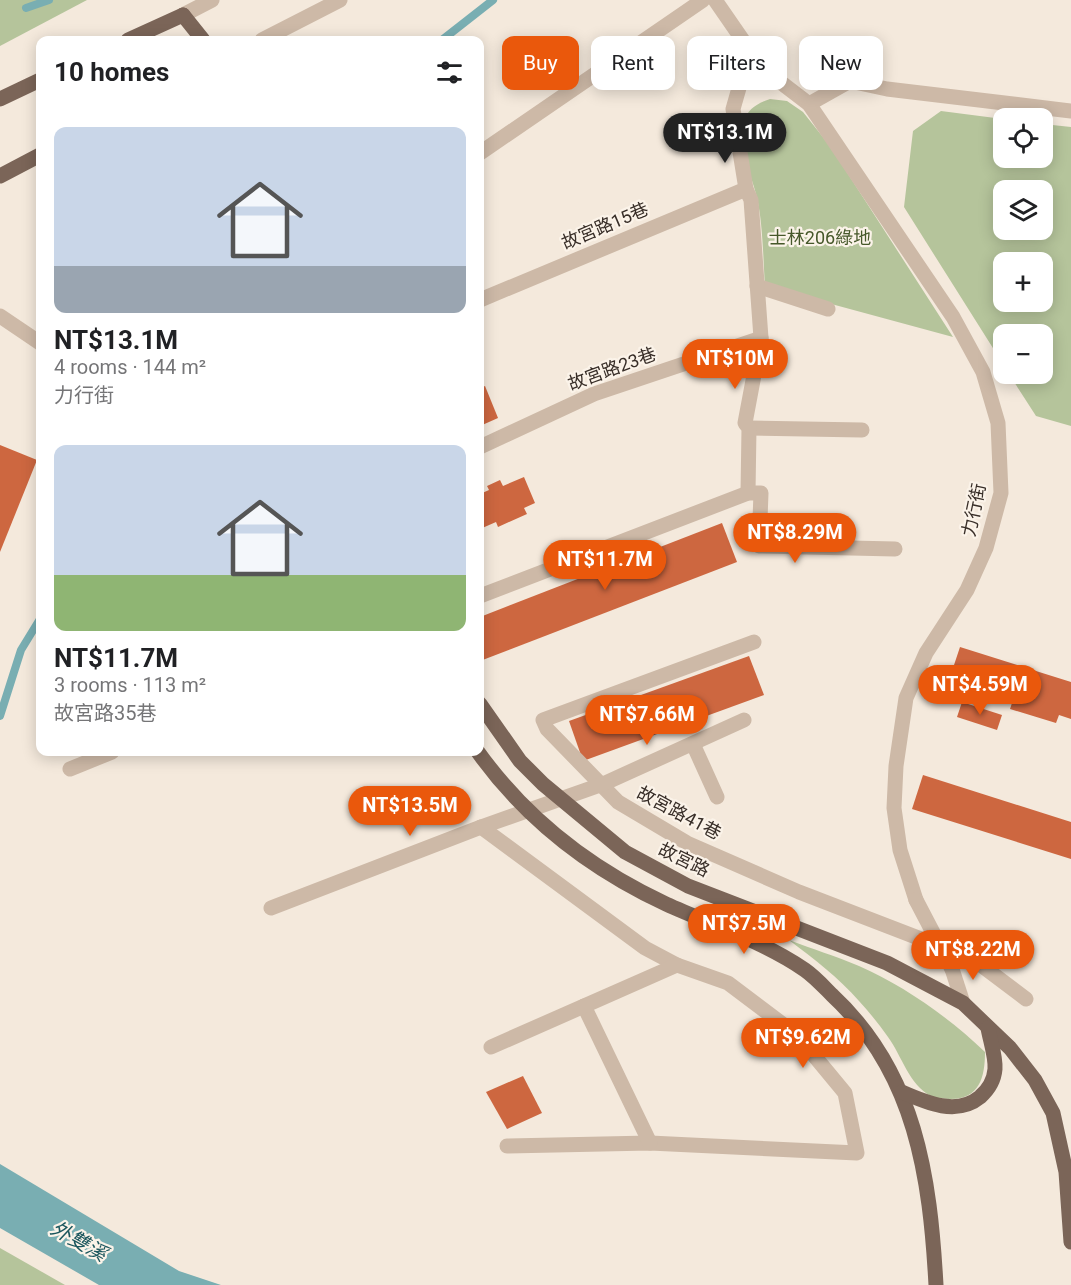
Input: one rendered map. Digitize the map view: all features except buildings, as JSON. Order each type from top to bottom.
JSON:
[{"type":"main road","points":[[137,36],[183,15]]},
{"type":"main road","points":[[183,15],[188,36]]},
{"type":"main road","points":[[183,15],[200,36]]},
{"type":"main road","points":[[0,99],[36,82]]},
{"type":"main road","points":[[0,176],[36,157]]},
{"type":"main road","name":"故宮路","points":[[484,710],[520,761],[561,800],[625,852],[688,886],[887,963],[963,1003],[1010,1048],[1035,1080],[1053,1113],[1066,1172],[1071,1242]]},
{"type":"main road","points":[[481,756],[499,780],[552,834],[607,873],[665,903],[753,941],[806,971],[849,1011],[882,1053],[902,1092],[921,1151],[933,1231],[936,1285]]},
{"type":"main road","points":[[902,1092],[927,1103],[950,1107],[971,1105],[989,1089],[995,1069],[988,1028]]},
{"type":"street","points":[[183,15],[212,0]]},
{"type":"street","points":[[270,36],[340,0]]},
{"type":"street","points":[[484,150],[702,0]]},
{"type":"street","name":"力行街","points":[[715,0],[740,36]]},
{"type":"street","points":[[809,104],[850,81],[887,89],[1071,111]]},
{"type":"street","name":"力行街","points":[[787,87],[809,104],[953,317],[983,372],[999,423],[1001,493],[986,548],[967,590],[926,653],[906,698],[896,766],[894,808],[900,850],[916,900],[952,969],[963,1003]]},
{"type":"street","points":[[738,90],[733,109],[746,189],[751,200],[761,338],[745,423],[750,428],[862,430]]},
{"type":"street","name":"故宮路15巷","points":[[484,298],[746,189]]},
{"type":"street","points":[[757,286],[828,309]]},
{"type":"street","points":[[0,316],[36,340]]},
{"type":"street","name":"故宮路23巷","points":[[484,445],[594,393],[761,338]]},
{"type":"street","points":[[748,492],[750,428]]},
{"type":"street","points":[[484,594],[748,492],[761,492],[759,546],[895,549]]},
{"type":"street","name":"故宮路41巷","points":[[754,642],[543,720],[547,729],[618,802],[687,843],[799,891],[973,959],[1026,999]]},
{"type":"street","points":[[271,908],[481,827],[603,784],[744,720]]},
{"type":"street","points":[[693,744],[717,797]]},
{"type":"street","points":[[70,769],[102,756]]},
{"type":"street","points":[[481,827],[645,948],[677,965],[728,983],[797,1035],[845,1093],[857,1153],[650,1143],[507,1146]]},
{"type":"street","points":[[490,1047],[677,965]]},
{"type":"street","points":[[584,1006],[650,1143]]},
{"type":"green space","points":[[0,0],[87,0],[0,46]]},
{"type":"green space","name":"士林206綠地","points":[[770,99],[787,101],[803,112],[830,146],[953,337],[765,286],[760,215],[743,150],[742,131],[745,117],[750,110]]},
{"type":"green space","points":[[941,111],[993,118],[993,168],[1053,168],[1053,125],[1071,127],[1071,426],[1036,416],[1015,384],[1053,384],[1053,324],[993,324],[993,348],[904,207],[913,131]]},
{"type":"green space","points":[[789,940],[876,974],[942,1015],[985,1052],[984,1070],[978,1086],[967,1096],[949,1099],[935,1098],[923,1091],[911,1078],[888,1037],[863,1005],[835,977]]},
{"type":"green space","points":[[0,1248],[65,1285],[0,1285]]},
{"type":"water","name":"外雙溪","points":[[0,1164],[179,1271],[221,1285],[99,1285],[0,1228]]},
{"type":"waterway","points":[[26,8],[49,0]]},
{"type":"waterway","points":[[447,36],[493,0]]},
{"type":"waterway","points":[[0,716],[21,650],[36,626]]}]
